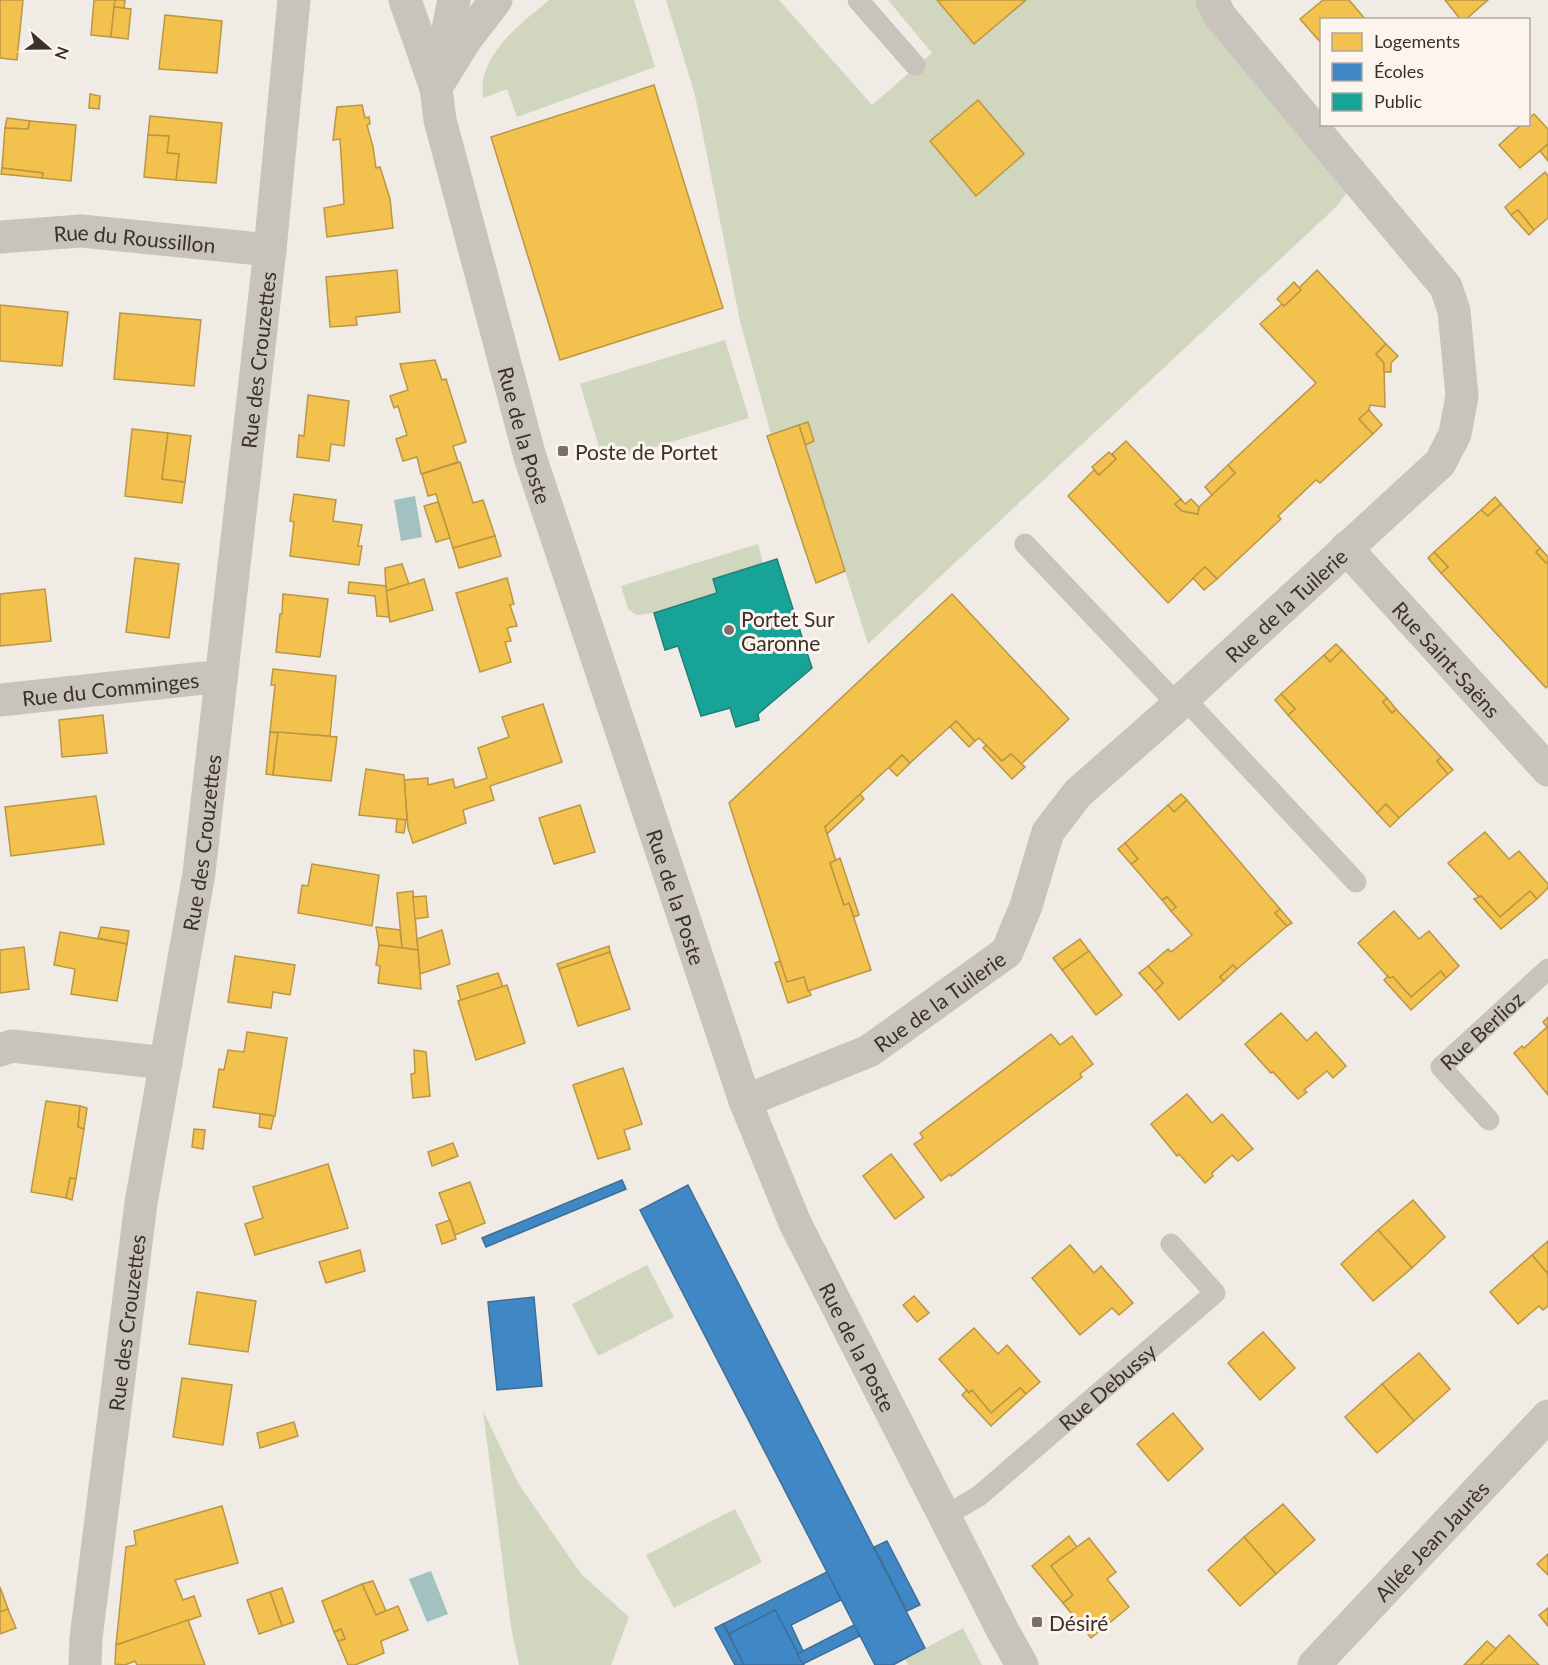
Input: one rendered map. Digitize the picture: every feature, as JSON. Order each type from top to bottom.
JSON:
[{"type":"street","name":"Rue de la Poste","points":[[405,0],[436,88],[440,120],[530,457],[745,1101],[795,1223],[1002,1631],[1022,1665]]},
{"type":"street","name":"Rue de la Poste","points":[[436,88],[454,0]]},
{"type":"street","points":[[436,88],[466,39],[496,0]]},
{"type":"street","name":"Rue de la Tuilerie","points":[[745,1101],[869,1052],[1007,952],[1026,906],[1048,832],[1078,793],[1181,702],[1440,462],[1455,434],[1462,396],[1454,311],[1446,287],[1220,16],[1212,0]]},
{"type":"street","name":"Rue des Crouzettes","points":[[85,1665],[86,1638],[141,1203],[199,873],[270,250],[288,49],[297,5]]},
{"type":"street","name":"Rue du Roussillon","points":[[0,237],[81,231],[270,250]]},
{"type":"street","name":"Rue Saint-Saëns","points":[[1346,549],[1548,770]]},
{"type":"street","name":"Rue du Comminges","points":[[0,700],[204,678],[221,679]]},
{"type":"street","points":[[0,1050],[12,1046],[166,1063]]},
{"type":"street","name":"Allée Jean Jaurès","points":[[1314,1665],[1548,1416]]},
{"type":"lane","points":[[858,0],[915,65]]},
{"type":"lane","points":[[1025,544],[1356,882]]},
{"type":"lane","name":"Rue Berlioz","points":[[1489,1120],[1441,1067],[1548,969]]},
{"type":"lane","name":"Rue Debussy","points":[[945,1516],[979,1496],[1215,1293],[1171,1244]]},
{"type":"green space","points":[[549,0],[634,0],[655,67],[517,117],[507,89],[483,98],[483,79],[493,55],[510,35]]},
{"type":"green space","points":[[666,0],[779,0],[872,105],[932,53],[888,0],[1195,0],[1208,22],[1348,191],[1336,207],[868,644],[805,445],[814,441],[808,422],[771,434],[740,321],[695,95]]},
{"type":"green space","points":[[725,340],[749,418],[604,463],[580,384]]},
{"type":"green space","points":[[758,544],[763,563],[714,579],[717,593],[654,613],[637,615],[628,609],[621,586]]},
{"type":"green space","points":[[647,1265],[674,1317],[598,1356],[572,1304]]},
{"type":"green space","points":[[483,1411],[518,1483],[581,1574],[629,1617],[611,1665],[519,1665],[511,1627]]},
{"type":"green space","points":[[735,1509],[762,1562],[674,1608],[646,1555]]},
{"type":"green space","points":[[963,1628],[982,1665],[908,1665],[905,1659]]},
{"type":"water","points":[[415,496],[422,537],[401,541],[394,500]]},
{"type":"water","points":[[431,1571],[448,1614],[427,1622],[409,1579]]},
{"type":"building: Logements","points":[[0,0],[23,0],[17,60],[0,58]]},
{"type":"building: Logements","points":[[94,0],[115,0],[111,37],[91,35]]},
{"type":"building: Logements","points":[[115,0],[125,0],[124,8],[114,7]]},
{"type":"building: Logements","points":[[937,0],[1026,0],[974,44]]},
{"type":"building: Logements","points":[[1323,0],[1349,0],[1364,18],[1320,18],[1320,42],[1300,19]]},
{"type":"building: Logements","points":[[1445,0],[1488,0],[1467,18],[1459,18]]},
{"type":"building: Logements","points":[[114,7],[131,9],[128,39],[111,37]]},
{"type":"building: Logements","points":[[165,15],[222,21],[217,73],[159,69]]},
{"type":"building: Logements","points":[[654,85],[723,308],[560,360],[491,137]]},
{"type":"building: Logements","points":[[90,94],[100,96],[99,109],[89,108]]},
{"type":"building: Logements","points":[[978,100],[1024,154],[976,196],[930,141]]},
{"type":"building: Logements","points":[[362,105],[365,118],[369,117],[370,124],[367,125],[376,168],[380,167],[390,199],[393,228],[327,237],[324,208],[344,204],[340,139],[333,140],[337,107]]},
{"type":"building: Logements","points":[[1534,114],[1548,129],[1548,144],[1520,168],[1499,145],[1520,126],[1530,126],[1530,117]]},
{"type":"building: Logements","points":[[150,116],[222,123],[216,183],[176,180],[179,154],[167,153],[169,136],[148,135]]},
{"type":"building: Logements","points":[[7,118],[30,121],[28,129],[5,128]]},
{"type":"building: Logements","points":[[30,121],[76,125],[71,181],[42,178],[43,173],[2,168],[5,128],[28,129]]},
{"type":"building: Logements","points":[[148,135],[169,136],[167,153],[179,154],[176,180],[144,177]]},
{"type":"building: Logements","points":[[1548,144],[1548,161],[1540,151]]},
{"type":"building: Logements","points":[[2,168],[43,173],[42,178],[1,174]]},
{"type":"building: Logements","points":[[1545,172],[1548,176],[1548,218],[1534,230],[1518,210],[1511,215],[1505,207]]},
{"type":"building: Logements","points":[[1518,210],[1534,230],[1529,235],[1511,215]]},
{"type":"building: Logements","points":[[397,270],[400,312],[356,317],[357,325],[330,327],[326,277]]},
{"type":"building: Logements","points":[[1317,270],[1386,344],[1376,354],[1384,363],[1385,407],[1370,405],[1369,410],[1359,419],[1373,434],[1320,483],[1316,480],[1278,516],[1281,519],[1217,579],[1205,567],[1168,603],[1068,496],[1094,470],[1099,475],[1116,459],[1112,454],[1126,441],[1181,499],[1175,504],[1182,511],[1198,514],[1199,507],[1235,473],[1228,465],[1316,383],[1260,324],[1301,290],[1299,288]]},
{"type":"building: Logements","points":[[1294,282],[1301,290],[1284,306],[1277,299]]},
{"type":"building: Logements","points":[[0,305],[68,312],[62,366],[0,361]]},
{"type":"building: Logements","points":[[120,313],[201,320],[194,386],[114,379]]},
{"type":"building: Logements","points":[[1386,344],[1398,356],[1391,363],[1391,372],[1384,372],[1384,363],[1376,354]]},
{"type":"building: Logements","points":[[435,360],[442,380],[446,379],[466,442],[453,446],[458,462],[421,474],[417,457],[403,461],[396,439],[407,435],[398,406],[394,408],[390,396],[408,390],[400,364]]},
{"type":"building: Logements","points":[[308,395],[349,401],[344,446],[331,444],[329,461],[297,457],[299,435],[304,436]]},
{"type":"building: Logements","points":[[1369,410],[1382,425],[1373,434],[1359,419]]},
{"type":"building: Logements","points":[[808,422],[814,441],[805,445],[799,425]]},
{"type":"building: Logements","points":[[799,425],[845,571],[816,583],[767,436]]},
{"type":"building: Logements","points":[[132,429],[168,433],[162,479],[185,482],[182,503],[125,496]]},
{"type":"building: Logements","points":[[168,433],[191,436],[185,482],[162,479]]},
{"type":"building: Logements","points":[[1109,452],[1116,459],[1099,475],[1092,467]]},
{"type":"building: Logements","points":[[460,462],[473,503],[483,500],[495,536],[453,548],[436,494],[428,496],[422,474]]},
{"type":"building: Logements","points":[[1228,465],[1235,473],[1212,495],[1205,487]]},
{"type":"building: Logements","points":[[294,494],[336,500],[333,521],[362,525],[358,546],[362,546],[359,565],[290,556],[294,522],[290,521]]},
{"type":"building: Logements","points":[[1495,497],[1501,504],[1488,516],[1481,510]]},
{"type":"building: Logements","points":[[1181,499],[1185,504],[1191,499],[1199,507],[1198,514],[1182,511],[1175,504]]},
{"type":"building: Logements","points":[[438,502],[450,538],[436,542],[424,506]]},
{"type":"building: Logements","points":[[1501,504],[1540,548],[1536,552],[1546,563],[1548,561],[1548,686],[1546,688],[1441,573],[1448,567],[1434,552],[1481,510],[1488,516]]},
{"type":"building: Logements","points":[[495,536],[501,556],[459,568],[453,548]]},
{"type":"building: Logements","points":[[1540,548],[1548,557],[1546,563],[1536,552]]},
{"type":"building: Logements","points":[[1434,552],[1448,567],[1441,573],[1428,558]]},
{"type":"building: Logements","points":[[135,558],[179,564],[169,638],[126,632]]},
{"type":"building: Logements","points":[[402,564],[409,584],[386,591],[385,568]]},
{"type":"building: Logements","points":[[1205,567],[1217,579],[1204,590],[1193,578]]},
{"type":"building: Logements","points":[[507,578],[514,604],[510,605],[517,626],[507,628],[511,641],[505,642],[511,662],[480,672],[456,593]]},
{"type":"building: Logements","points":[[424,579],[433,610],[390,622],[386,591]]},
{"type":"building: Logements","points":[[349,582],[386,586],[389,617],[377,616],[375,596],[348,593]]},
{"type":"building: Logements","points":[[45,589],[51,641],[0,646],[0,594]]},
{"type":"building: Logements","points":[[283,594],[328,599],[320,657],[276,652]]},
{"type":"building: Logements","points":[[952,594],[1069,719],[1021,764],[1011,754],[1002,761],[979,738],[975,741],[956,721],[910,763],[902,755],[825,827],[836,861],[830,863],[844,905],[849,903],[871,970],[808,991],[804,977],[787,982],[729,803]]},
{"type":"building: Logements","points":[[1336,644],[1342,650],[1330,662],[1324,655]]},
{"type":"building: Logements","points":[[1342,650],[1387,698],[1383,702],[1392,713],[1396,709],[1441,757],[1437,761],[1448,774],[1399,818],[1386,804],[1377,813],[1288,715],[1295,709],[1281,694],[1324,655],[1330,662]]},
{"type":"building: Logements","points":[[273,669],[336,676],[330,736],[270,732],[275,685],[271,685]]},
{"type":"building: Logements","points":[[1281,694],[1295,709],[1288,715],[1275,700]]},
{"type":"building: Logements","points":[[1387,698],[1396,709],[1392,713],[1383,702]]},
{"type":"building: Logements","points":[[543,704],[562,762],[490,786],[494,800],[463,810],[466,823],[413,843],[408,828],[404,780],[428,778],[428,785],[453,779],[455,788],[487,778],[478,748],[509,737],[502,717]]},
{"type":"building: Logements","points":[[103,715],[107,753],[62,757],[59,720]]},
{"type":"building: Logements","points":[[956,721],[975,741],[969,747],[950,727]]},
{"type":"building: Logements","points":[[270,732],[278,733],[273,775],[266,774]]},
{"type":"building: Logements","points":[[278,732],[337,737],[331,781],[273,775]]},
{"type":"building: Logements","points":[[986,745],[1002,761],[1011,754],[1025,767],[1012,779],[983,748]]},
{"type":"building: Logements","points":[[902,755],[910,763],[897,776],[889,768]]},
{"type":"building: Logements","points":[[1441,757],[1453,770],[1448,774],[1437,761]]},
{"type":"building: Logements","points":[[366,769],[404,775],[407,820],[359,815]]},
{"type":"building: Logements","points":[[860,794],[864,799],[827,834],[825,827]]},
{"type":"building: Logements","points":[[1181,794],[1187,800],[1174,812],[1168,805]]},
{"type":"building: Logements","points":[[96,796],[104,844],[11,856],[5,807]]},
{"type":"building: Logements","points":[[1187,800],[1280,909],[1275,913],[1287,926],[1237,969],[1233,965],[1220,977],[1224,981],[1179,1020],[1155,991],[1163,983],[1148,966],[1168,949],[1171,952],[1192,935],[1171,911],[1176,907],[1167,897],[1162,900],[1131,864],[1138,859],[1125,843],[1168,805],[1174,812]]},
{"type":"building: Logements","points":[[1386,804],[1399,818],[1390,827],[1377,813]]},
{"type":"building: Logements","points":[[580,805],[595,852],[554,864],[539,818]]},
{"type":"building: Logements","points":[[397,819],[406,820],[404,833],[396,832]]},
{"type":"building: Logements","points":[[1485,832],[1509,859],[1519,851],[1548,884],[1548,888],[1537,899],[1530,891],[1500,917],[1448,863]]},
{"type":"building: Logements","points":[[1125,843],[1138,859],[1131,864],[1118,849]]},
{"type":"building: Logements","points":[[840,858],[859,915],[854,917],[849,903],[844,905],[830,863]]},
{"type":"building: Logements","points":[[312,864],[379,875],[372,926],[298,913],[302,885],[308,886]]},
{"type":"building: Logements","points":[[413,891],[418,950],[402,948],[397,893]]},
{"type":"building: Logements","points":[[1530,891],[1537,899],[1501,929],[1474,899],[1481,896],[1500,917]]},
{"type":"building: Logements","points":[[426,896],[428,917],[415,919],[413,897]]},
{"type":"building: Logements","points":[[1167,897],[1176,907],[1171,911],[1162,900]]},
{"type":"building: Logements","points":[[1280,909],[1292,923],[1287,926],[1275,913]]},
{"type":"building: Logements","points":[[1394,911],[1419,939],[1429,931],[1459,966],[1446,978],[1441,971],[1411,997],[1393,977],[1389,978],[1358,943]]},
{"type":"building: Logements","points":[[101,927],[129,931],[127,944],[98,938]]},
{"type":"building: Logements","points":[[376,927],[400,930],[402,948],[379,945]]},
{"type":"building: Logements","points":[[442,930],[450,964],[420,974],[417,939]]},
{"type":"building: Logements","points":[[60,932],[127,944],[117,1001],[71,994],[75,969],[54,965]]},
{"type":"building: Logements","points":[[1080,939],[1089,951],[1062,970],[1053,958]]},
{"type":"building: Logements","points":[[379,945],[418,950],[421,989],[378,983],[380,966],[376,965]]},
{"type":"building: Logements","points":[[609,946],[610,952],[559,969],[557,964]]},
{"type":"building: Logements","points":[[24,947],[29,989],[0,993],[0,950]]},
{"type":"building: Logements","points":[[1089,951],[1122,995],[1096,1015],[1062,970]]},
{"type":"building: Logements","points":[[610,952],[630,1009],[578,1026],[559,969]]},
{"type":"building: Logements","points":[[235,956],[295,965],[290,995],[273,992],[271,1008],[228,1002]]},
{"type":"building: Logements","points":[[780,961],[787,982],[804,977],[811,995],[788,1003],[775,963]]},
{"type":"building: Logements","points":[[1233,965],[1237,969],[1224,981],[1220,977]]},
{"type":"building: Logements","points":[[1148,966],[1163,983],[1155,991],[1139,973]]},
{"type":"building: Logements","points":[[1441,971],[1446,978],[1411,1010],[1384,980],[1388,976],[1393,977],[1411,997]]},
{"type":"building: Logements","points":[[498,973],[503,987],[461,1001],[457,986]]},
{"type":"building: Logements","points":[[507,985],[525,1043],[476,1060],[458,1001]]},
{"type":"building: Logements","points":[[1281,1013],[1307,1041],[1316,1032],[1346,1066],[1333,1078],[1327,1071],[1304,1090],[1307,1092],[1298,1099],[1245,1044]]},
{"type":"building: Logements","points":[[1548,1017],[1548,1095],[1514,1053],[1522,1046],[1524,1048],[1547,1027],[1543,1022]]},
{"type":"building: Logements","points":[[247,1032],[287,1038],[275,1116],[213,1107],[219,1069],[224,1070],[228,1050],[244,1052]]},
{"type":"building: Logements","points":[[1051,1034],[1060,1045],[1072,1036],[1093,1064],[1080,1074],[1082,1077],[951,1176],[950,1174],[941,1181],[914,1144],[923,1138],[920,1133]]},
{"type":"building: Logements","points":[[414,1050],[426,1052],[430,1096],[413,1098],[411,1074],[415,1073]]},
{"type":"building: Logements","points":[[623,1068],[642,1124],[624,1130],[630,1149],[598,1159],[573,1085]]},
{"type":"building: Logements","points":[[1187,1094],[1212,1123],[1222,1114],[1253,1149],[1238,1161],[1232,1155],[1212,1173],[1213,1176],[1205,1183],[1179,1154],[1177,1156],[1151,1124]]},
{"type":"building: Logements","points":[[46,1101],[80,1106],[78,1127],[84,1129],[76,1179],[70,1178],[66,1198],[31,1192]]},
{"type":"building: Logements","points":[[80,1106],[87,1108],[84,1129],[78,1127]]},
{"type":"building: Logements","points":[[260,1114],[274,1116],[271,1129],[259,1127]]},
{"type":"building: Logements","points":[[194,1129],[205,1130],[203,1149],[192,1147]]},
{"type":"building: Logements","points":[[453,1143],[458,1156],[432,1166],[428,1152]]},
{"type":"building: Logements","points":[[891,1154],[924,1197],[895,1219],[863,1176]]},
{"type":"building: Logements","points":[[328,1164],[348,1228],[255,1255],[245,1224],[263,1218],[253,1187]]},
{"type":"building: Logements","points":[[70,1178],[76,1179],[72,1200],[66,1198]]},
{"type":"building: Logements","points":[[470,1182],[485,1223],[455,1235],[439,1193]]},
{"type":"building: Logements","points":[[1413,1200],[1445,1237],[1412,1268],[1378,1230]]},
{"type":"building: Logements","points":[[450,1220],[456,1239],[442,1244],[436,1225]]},
{"type":"building: Logements","points":[[1378,1230],[1412,1268],[1373,1301],[1341,1264]]},
{"type":"building: Logements","points":[[1548,1241],[1548,1274],[1532,1255]]},
{"type":"building: Logements","points":[[1070,1245],[1094,1273],[1101,1266],[1133,1303],[1119,1315],[1112,1308],[1080,1335],[1032,1278]]},
{"type":"building: Logements","points":[[360,1250],[365,1271],[326,1283],[319,1262]]},
{"type":"building: Logements","points":[[1532,1255],[1548,1274],[1548,1306],[1543,1310],[1539,1306],[1518,1324],[1490,1292]]},
{"type":"building: Logements","points":[[197,1292],[256,1301],[248,1352],[189,1344]]},
{"type":"building: Logements","points":[[914,1296],[929,1313],[917,1322],[903,1305]]},
{"type":"building: Logements","points":[[974,1328],[998,1354],[1007,1345],[1040,1382],[1026,1394],[1020,1388],[991,1413],[972,1390],[969,1393],[939,1359]]},
{"type":"building: Logements","points":[[1263,1332],[1295,1368],[1260,1400],[1228,1363]]},
{"type":"building: Logements","points":[[1419,1353],[1450,1389],[1414,1421],[1382,1384]]},
{"type":"building: Logements","points":[[182,1378],[232,1385],[223,1445],[173,1437]]},
{"type":"building: Logements","points":[[1382,1384],[1414,1421],[1377,1453],[1345,1417]]},
{"type":"building: Logements","points":[[1020,1388],[1026,1394],[991,1426],[962,1395],[967,1390],[969,1393],[972,1390],[991,1413]]},
{"type":"building: Logements","points":[[1173,1413],[1203,1449],[1168,1481],[1137,1444]]},
{"type":"building: Logements","points":[[294,1422],[298,1436],[260,1448],[257,1433]]},
{"type":"building: Logements","points":[[1283,1504],[1315,1540],[1276,1574],[1244,1537]]},
{"type":"building: Logements","points":[[222,1506],[238,1563],[175,1580],[183,1600],[194,1596],[201,1616],[116,1645],[126,1547],[136,1545],[134,1531]]},
{"type":"building: Logements","points":[[1069,1536],[1077,1547],[1051,1566],[1073,1595],[1063,1603],[1032,1566]]},
{"type":"building: Logements","points":[[1244,1537],[1276,1574],[1240,1606],[1208,1570]]},
{"type":"building: Logements","points":[[1089,1538],[1116,1572],[1107,1579],[1129,1607],[1091,1638],[1063,1603],[1073,1595],[1051,1566]]},
{"type":"building: Logements","points":[[1548,1554],[1548,1575],[1537,1564]]},
{"type":"building: Logements","points":[[373,1581],[386,1611],[376,1615],[362,1584]]},
{"type":"building: Logements","points":[[362,1584],[376,1615],[398,1606],[408,1630],[381,1641],[384,1653],[355,1665],[348,1665],[338,1641],[345,1639],[341,1629],[334,1632],[322,1601]]},
{"type":"building: Logements","points":[[0,1587],[8,1609],[0,1612]]},
{"type":"building: Logements","points":[[282,1588],[294,1622],[282,1626],[270,1592]]},
{"type":"building: Logements","points":[[270,1592],[282,1626],[259,1634],[247,1600]]},
{"type":"building: Logements","points":[[1548,1608],[1548,1626],[1539,1615]]},
{"type":"building: Logements","points":[[8,1609],[16,1628],[0,1634],[0,1612]]},
{"type":"building: Logements","points":[[188,1620],[205,1665],[137,1665],[135,1661],[125,1665],[115,1664],[116,1645]]},
{"type":"building: Logements","points":[[341,1629],[345,1639],[338,1641],[334,1632]]},
{"type":"building: Logements","points":[[1509,1635],[1539,1665],[1480,1665]]},
{"type":"building: Logements","points":[[1487,1641],[1496,1649],[1480,1665],[1464,1665]]},
{"type":"building: Écoles","points":[[622,1180],[626,1189],[486,1247],[482,1238]]},
{"type":"building: Écoles","points":[[688,1185],[925,1648],[893,1665],[875,1665],[640,1210]]},
{"type":"building: Écoles","points":[[534,1297],[542,1386],[497,1390],[488,1302]]},
{"type":"building: Écoles","points":[[887,1541],[920,1605],[907,1611],[874,1547]]},
{"type":"building: Écoles","points":[[827,1572],[841,1600],[791,1625],[803,1651],[797,1654],[775,1610],[729,1634],[723,1624]]},
{"type":"building: Écoles","points":[[775,1610],[804,1665],[744,1665],[729,1634]]},
{"type":"building: Écoles","points":[[723,1624],[744,1665],[735,1665],[715,1628]]},
{"type":"building: Écoles","points":[[854,1625],[860,1636],[803,1664],[797,1654]]},
{"type":"building: Public","name":"Portet Sur Garonne","points":[[777,559],[812,668],[758,714],[759,720],[736,727],[730,708],[701,716],[678,646],[665,650],[654,613],[717,593],[713,579]]},
{"type":"place","name":"Poste de Portet","points":[[563,451]]},
{"type":"place","name":"Portet Sur Garonne","points":[[729,630]]},
{"type":"place","name":"Désiré","points":[[1037,1622]]}]
